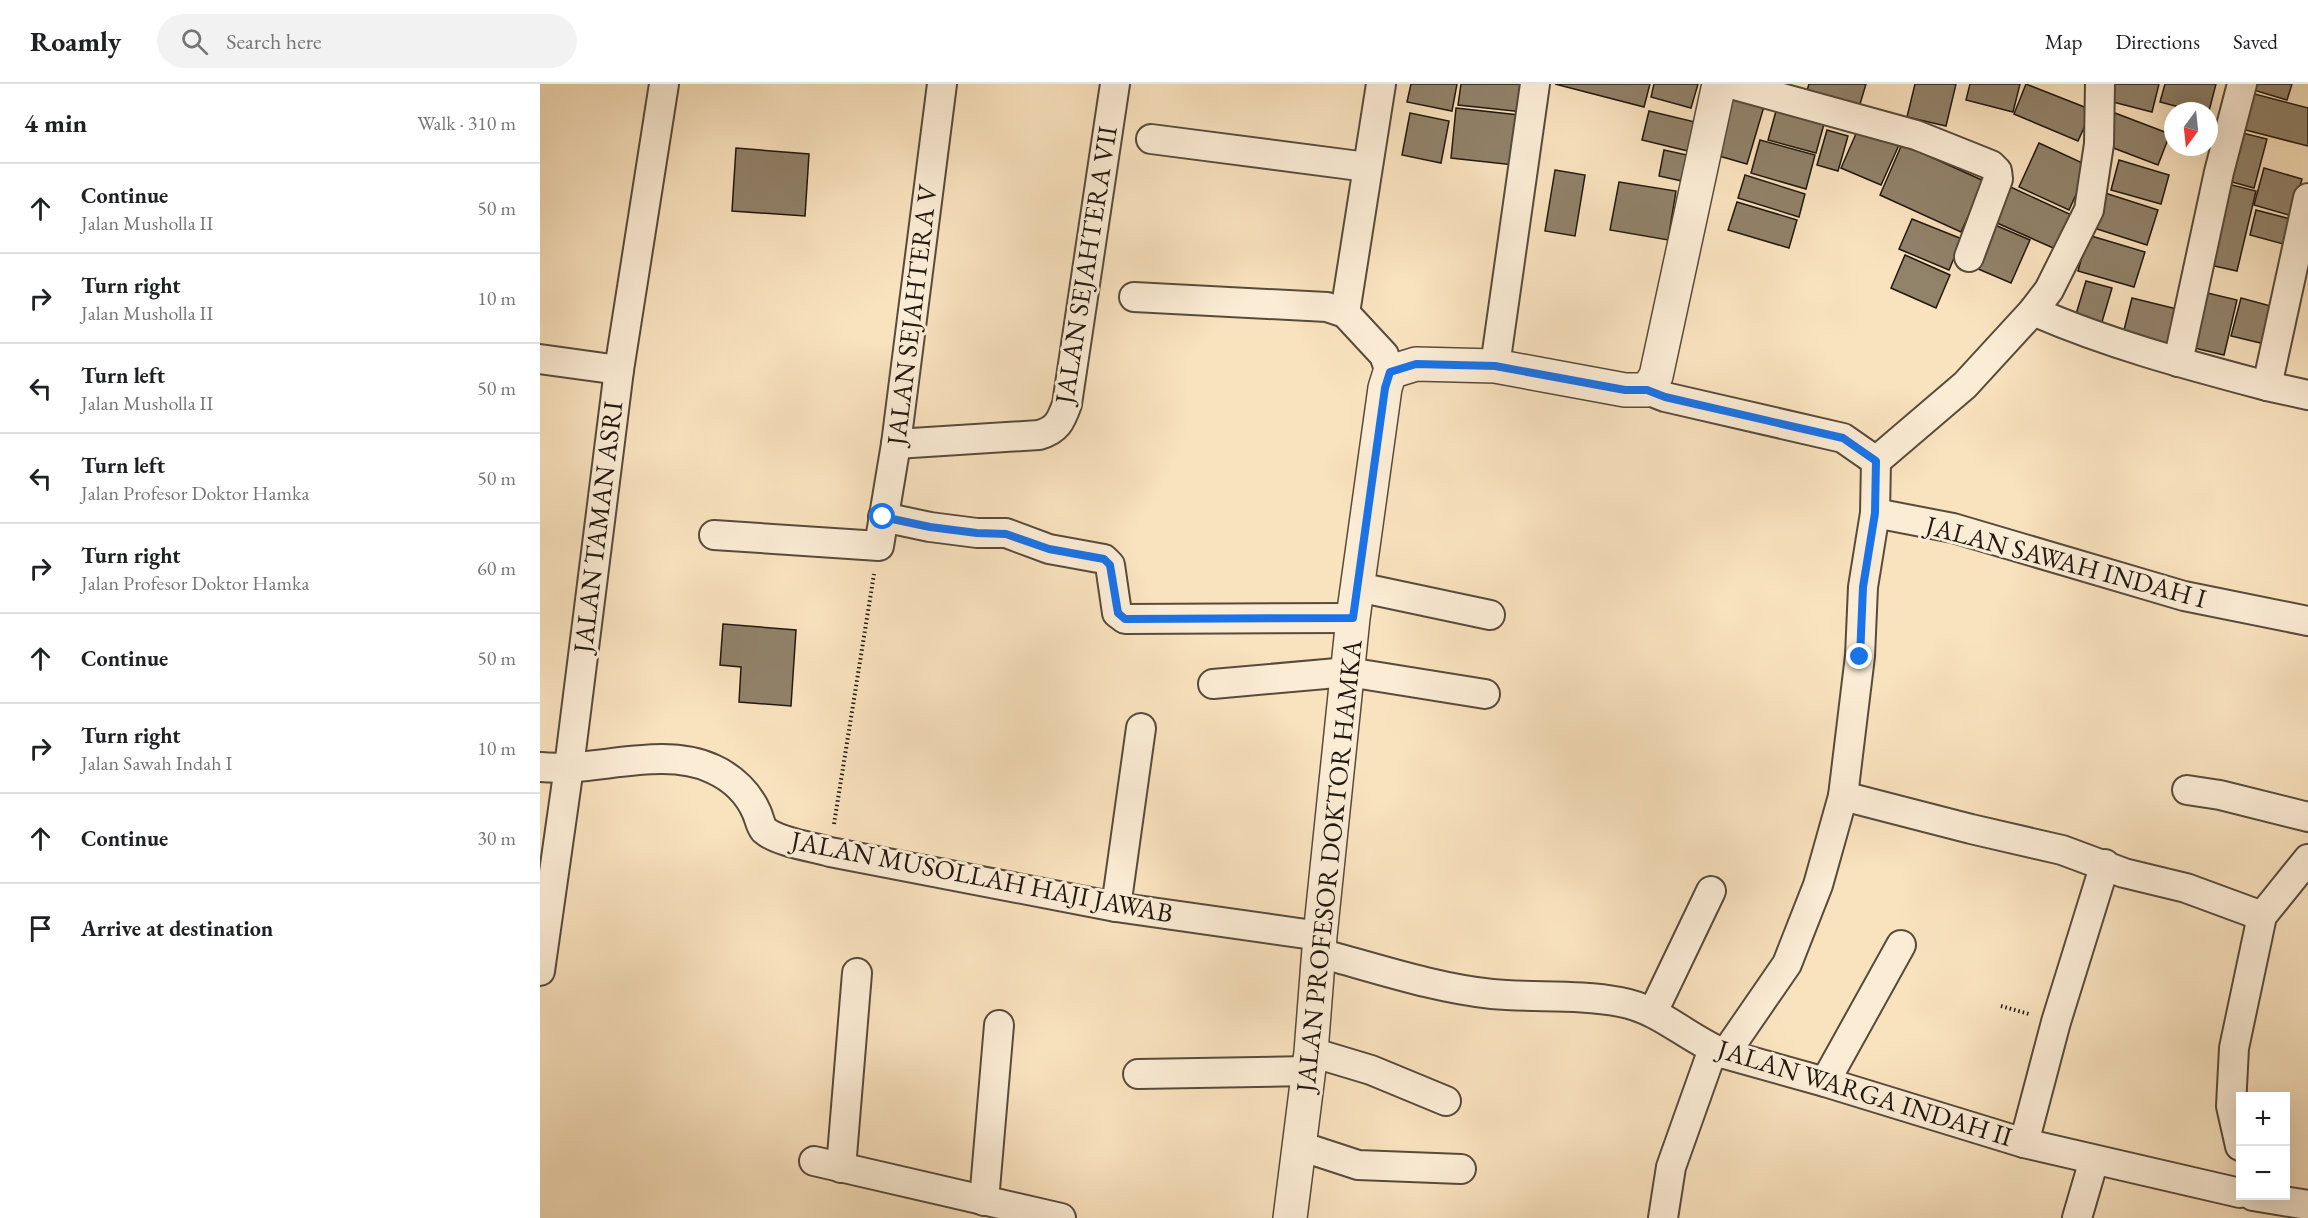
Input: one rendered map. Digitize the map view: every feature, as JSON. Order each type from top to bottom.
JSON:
[{"type":"street","name":"JALAN TAMAN ASRI","points":[[540,971],[569,767],[619,370],[664,84]]},
{"type":"street","name":"JALAN SEJAHTERA V","points":[[879,546],[896,444],[942,84]]},
{"type":"street","name":"JALAN SEJAHTERA VII","points":[[896,444],[1039,435],[1051,432],[1060,423],[1066,404],[1115,84]]},
{"type":"street","points":[[1345,313],[1381,84]]},
{"type":"street","points":[[1495,366],[1535,84]]},
{"type":"street","points":[[1647,390],[1656,376],[1719,84]]},
{"type":"street","points":[[1731,84],[1916,135],[1991,165],[1997,171],[1998,179],[1969,258]]},
{"type":"street","points":[[1663,1218],[1671,1167],[1719,1051],[1787,964],[1818,885],[1843,796],[1860,657],[1863,587],[1875,513],[1876,461],[1965,384],[2033,311],[2049,290],[2089,210],[2099,144],[2100,84]]},
{"type":"street","points":[[2178,362],[2219,172],[2242,84]]},
{"type":"street","points":[[1151,140],[1367,167]]},
{"type":"street","points":[[2267,386],[2308,198]]},
{"type":"street","points":[[1134,297],[1327,307],[1345,313],[1384,355],[1390,372],[1416,364],[1495,366],[1625,390],[1647,390],[1665,397],[1843,438],[1876,461]]},
{"type":"street","points":[[2033,311],[2070,327],[2178,362],[2308,395]]},
{"type":"street","points":[[540,359],[619,370]]},
{"type":"street","name":"JALAN PROFESOR DOKTOR HAMKA","points":[[1290,1218],[1310,1061],[1356,603],[1385,388],[1390,372]]},
{"type":"street","name":"JALAN SAWAH INDAH I","points":[[1875,513],[1953,528],[2184,596],[2308,621]]},
{"type":"street","points":[[883,517],[930,527],[1006,534],[1049,549],[1104,559],[1110,565],[1118,613],[1125,619],[1356,603],[1490,615]]},
{"type":"street","points":[[714,536],[879,546]]},
{"type":"street","points":[[1213,684],[1348,672],[1485,694]]},
{"type":"street","points":[[1116,907],[1141,728]]},
{"type":"street","name":"JALAN MUSOLLAH HAJI JAWAB","points":[[540,767],[569,767],[626,760],[687,761],[713,769],[735,783],[747,795],[763,830],[783,839],[830,852],[1320,944]]},
{"type":"street","points":[[2187,790],[2220,795],[2308,817]]},
{"type":"street","points":[[1843,796],[1971,830],[2062,850],[2105,864],[2124,873],[2186,888],[2262,916]]},
{"type":"street","points":[[2236,1126],[2231,1106],[2234,1048],[2262,916],[2298,888],[2308,859]]},
{"type":"street","points":[[2024,1143],[2056,1022],[2105,864]]},
{"type":"street","points":[[1653,1012],[1711,891]]},
{"type":"street","name":"JALAN WARGA INDAH II","points":[[1320,944],[1446,986],[1492,994],[1538,995],[1620,1002],[1653,1012],[1719,1051],[2024,1143],[2236,1192]]},
{"type":"street","points":[[1825,1082],[1901,945]]},
{"type":"street","points":[[857,974],[828,1165],[1061,1218]]},
{"type":"street","points":[[984,1200],[999,1025]]},
{"type":"street","points":[[1138,1074],[1310,1061],[1371,1070],[1446,1101]]},
{"type":"street","points":[[1300,1146],[1358,1165],[1461,1169]]},
{"type":"street","points":[[2077,1218],[2094,1160]]},
{"type":"street","points":[[2247,1218],[2251,1200]]},
{"type":"street","points":[[2277,1200],[2308,1205]]},
{"type":"path","points":[[830,852],[879,546]]},
{"type":"building","points":[[1411,84],[1457,84],[1452,111],[1407,102]]},
{"type":"building","points":[[1461,84],[1526,84],[1523,112],[1458,105]]},
{"type":"building","points":[[1555,84],[1650,84],[1644,107]]},
{"type":"building","points":[[1654,84],[1698,84],[1691,108],[1651,97]]},
{"type":"building","points":[[1809,84],[1866,84],[1857,114],[1805,97]]},
{"type":"building","points":[[1915,84],[1956,84],[1946,126],[1907,117]]},
{"type":"building","points":[[1970,84],[2020,84],[2013,112],[1966,100]]},
{"type":"building","points":[[2026,84],[2092,110],[2078,141],[2014,114]]},
{"type":"building","points":[[2113,84],[2159,84],[2152,112],[2109,101]]},
{"type":"building","points":[[2165,84],[2216,84],[2211,102],[2160,102]]},
{"type":"building","points":[[2248,84],[2292,84],[2287,100],[2247,88]]},
{"type":"building","points":[[2243,91],[2308,108],[2308,146],[2234,127]]},
{"type":"building","points":[[1730,93],[1765,103],[1747,164],[1712,154]]},
{"type":"building","points":[[1456,108],[1519,115],[1514,165],[1451,158]]},
{"type":"building","points":[[1649,111],[1695,122],[1688,151],[1642,140]]},
{"type":"building","points":[[1776,111],[1824,124],[1816,153],[1768,140]]},
{"type":"building","points":[[1410,113],[1449,121],[1441,163],[1402,155]]},
{"type":"building","points":[[2115,113],[2164,132],[2164,150],[2158,165],[2103,144]]},
{"type":"building","points":[[1859,127],[1899,145],[1881,185],[1841,168]]},
{"type":"building","points":[[1827,130],[1848,136],[1838,171],[1817,165]]},
{"type":"building","points":[[2234,131],[2267,139],[2254,188],[2221,179]]},
{"type":"building","points":[[1760,140],[1815,155],[1806,189],[1751,173]]},
{"type":"building","points":[[2039,143],[2089,166],[2069,210],[2019,187]]},
{"type":"building","points":[[1902,144],[1984,181],[1961,232],[1880,195]]},
{"type":"building","points":[[736,148],[809,154],[805,216],[732,211]]},
{"type":"building","points":[[1664,150],[1687,155],[1682,181],[1659,176]]},
{"type":"building","points":[[2119,160],[2169,175],[2161,204],[2111,190]]},
{"type":"building","points":[[2264,168],[2302,179],[2292,216],[2254,205]]},
{"type":"building","points":[[1555,170],[1585,175],[1575,236],[1545,231]]},
{"type":"building","points":[[1745,175],[1805,194],[1799,217],[1738,198]]},
{"type":"building","points":[[1619,182],[1676,191],[1668,240],[1610,230]]},
{"type":"building","points":[[2220,182],[2256,191],[2237,271],[2201,263]]},
{"type":"building","points":[[2004,184],[2076,217],[2060,251],[1988,219]]},
{"type":"building","points":[[2105,193],[2158,210],[2147,245],[2094,228]]},
{"type":"building","points":[[1737,202],[1797,220],[1789,248],[1728,230]]},
{"type":"building","points":[[2256,210],[2298,221],[2291,246],[2250,235]]},
{"type":"building","points":[[1912,219],[1962,239],[1949,270],[1899,249]]},
{"type":"building","points":[[1988,222],[2030,240],[2011,283],[1969,265]]},
{"type":"building","points":[[2088,235],[2145,252],[2134,287],[2078,271]]},
{"type":"building","points":[[1905,255],[1950,275],[1936,308],[1891,288]]},
{"type":"building","points":[[2086,281],[2112,288],[2099,332],[2073,324]]},
{"type":"building","points":[[2199,291],[2237,300],[2224,355],[2186,346]]},
{"type":"building","points":[[2132,298],[2177,309],[2166,349],[2122,338]]},
{"type":"building","points":[[2241,298],[2278,308],[2269,345],[2231,336]]},
{"type":"building","points":[[723,624],[796,630],[791,706],[739,702],[741,667],[720,665]]},
{"type":"route","points":[[883,517],[930,527],[977,533],[1001,532],[1049,549],[1104,559],[1110,565],[1120,618],[1129,620],[1353,618],[1385,388],[1390,372],[1416,364],[1495,366],[1625,390],[1647,390],[1665,397],[1843,438],[1876,461],[1875,513],[1863,587],[1860,657]]}]
